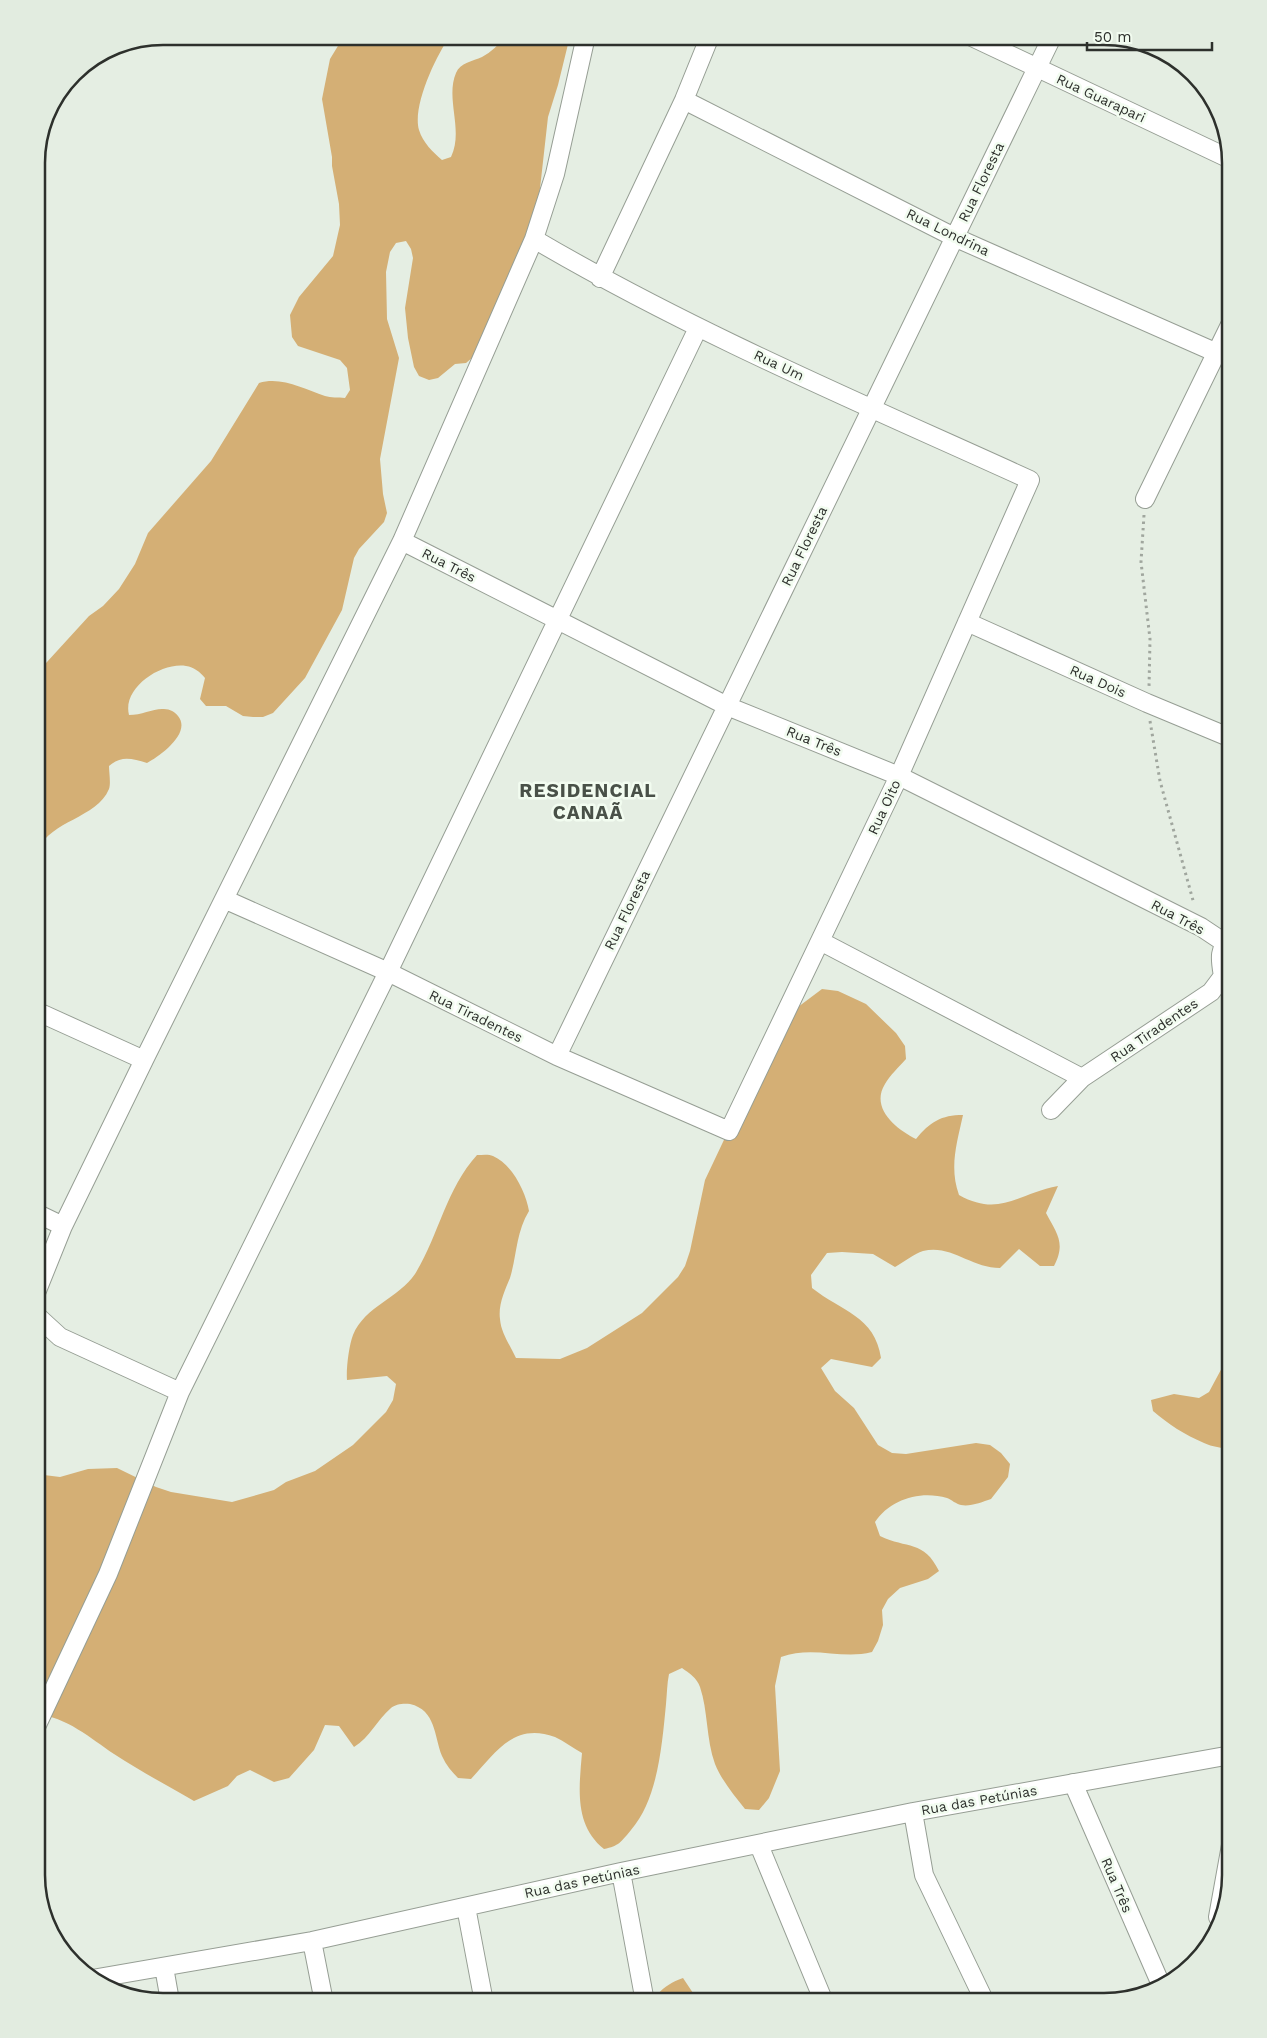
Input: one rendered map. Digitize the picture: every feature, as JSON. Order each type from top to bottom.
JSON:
[{"type":"street","points":[[45,1271],[63,1226],[144,1060],[402,541],[534,239],[554,174],[584,45]]},
{"type":"street","points":[[600,278],[684,100],[706,45]]},
{"type":"street","name":"Rua Guarapari","points":[[990,45],[1222,155]]},
{"type":"street","name":"Rua Floresta","points":[[557,1056],[1048,45]]},
{"type":"street","name":"Rua Londrina","points":[[684,100],[954,237],[1216,353]]},
{"type":"street","name":"Rua Um","points":[[534,239],[600,278],[698,328],[1030,480]]},
{"type":"street","points":[[45,1708],[108,1574],[180,1392],[388,972],[698,328]]},
{"type":"street","points":[[1145,499],[1222,341]]},
{"type":"street","name":"Rua Oito","points":[[729,1131],[898,776],[1030,480]]},
{"type":"street","name":"Rua Três","points":[[402,541],[727,706],[898,776],[1222,936]]},
{"type":"street","name":"Rua Dois","points":[[967,622],[1147,703],[1222,734]]},
{"type":"street","name":"Rua Tiradentes","points":[[224,898],[388,972],[557,1056],[729,1131]]},
{"type":"street","points":[[820,942],[1082,1078]]},
{"type":"street","name":"Rua Tiradentes","points":[[1222,950],[1220,954],[1222,969]]},
{"type":"street","name":"Rua Tiradentes","points":[[1051,1110],[1082,1078],[1211,992],[1222,977]]},
{"type":"street","points":[[45,1015],[144,1060]]},
{"type":"street","points":[[45,1217],[63,1226]]},
{"type":"street","points":[[45,1323],[60,1337],[180,1392]]},
{"type":"street","name":"Rua das Petúnias","points":[[105,1978],[312,1941],[621,1872],[913,1812],[1222,1757]]},
{"type":"street","name":"Rua Três","points":[[1073,1783],[1159,1979]]},
{"type":"street","points":[[913,1812],[924,1874],[981,1993]]},
{"type":"street","points":[[759,1844],[820,1993]]},
{"type":"street","points":[[621,1872],[643,1993]]},
{"type":"street","points":[[466,1907],[482,1993]]},
{"type":"street","points":[[312,1941],[322,1993]]},
{"type":"street","points":[[164,1967],[168,1993]]},
{"type":"shaded area","points":[[339,45],[445,45],[432,68],[422,95],[418,120],[419,130],[423,139],[442,160],[451,157],[454,147],[456,136],[452,93],[456,73],[460,67],[489,53],[497,45],[568,45],[548,117],[535,233],[485,347],[466,363],[455,364],[438,378],[429,380],[419,376],[414,367],[408,338],[405,308],[413,258],[411,249],[406,241],[396,243],[390,252],[386,272],[387,319],[399,358],[380,459],[383,494],[387,513],[384,522],[359,549],[354,558],[342,610],[305,678],[273,713],[263,717],[253,717],[243,716],[226,706],[206,706],[200,699],[205,678],[197,670],[186,666],[176,666],[155,673],[137,687],[131,695],[128,705],[129,715],[160,709],[170,710],[177,715],[181,723],[181,730],[178,736],[166,750],[147,763],[123,759],[109,766],[110,787],[103,799],[95,807],[53,832],[45,840],[45,664],[89,616],[103,606],[119,589],[135,564],[148,533],[211,461],[259,383],[267,381],[284,382],[325,396],[345,398],[350,390],[347,368],[340,360],[298,346],[292,337],[290,315],[299,297],[333,256],[340,225],[339,204],[322,99],[330,59]]},
{"type":"shaded area","points":[[822,989],[838,991],[866,1004],[896,1033],[905,1046],[906,1059],[889,1077],[881,1093],[883,1109],[887,1117],[893,1124],[916,1139],[936,1121],[948,1116],[963,1115],[956,1145],[954,1165],[959,1195],[973,1202],[998,1204],[1058,1186],[1046,1213],[1054,1227],[1060,1245],[1058,1258],[1054,1266],[1040,1266],[1019,1249],[1000,1268],[990,1267],[943,1251],[920,1252],[895,1267],[873,1254],[842,1252],[827,1253],[811,1275],[812,1288],[864,1323],[878,1344],[881,1358],[872,1367],[831,1359],[821,1368],[835,1391],[854,1408],[878,1445],[892,1453],[906,1454],[976,1443],[990,1445],[1001,1453],[1010,1464],[1008,1477],[991,1499],[976,1504],[961,1505],[947,1498],[927,1495],[917,1496],[907,1498],[889,1507],[875,1522],[880,1536],[921,1550],[933,1561],[939,1571],[928,1579],[900,1588],[888,1599],[882,1610],[883,1625],[872,1652],[849,1654],[804,1652],[781,1657],[775,1686],[780,1771],[769,1798],[759,1810],[745,1809],[721,1776],[712,1754],[703,1696],[699,1684],[695,1678],[682,1668],[669,1674],[663,1737],[657,1771],[647,1803],[640,1817],[622,1840],[616,1845],[604,1849],[587,1829],[583,1817],[580,1792],[582,1753],[562,1740],[541,1733],[528,1733],[507,1742],[471,1779],[458,1778],[444,1759],[433,1725],[425,1712],[419,1707],[410,1704],[400,1704],[391,1708],[365,1738],[354,1747],[339,1726],[325,1725],[314,1750],[289,1778],[274,1782],[250,1770],[237,1776],[228,1786],[194,1801],[114,1754],[68,1724],[45,1716],[45,1475],[60,1477],[88,1469],[117,1468],[156,1487],[171,1492],[232,1502],[274,1490],[286,1482],[315,1471],[353,1445],[386,1412],[393,1400],[396,1384],[387,1376],[347,1380],[348,1357],[353,1335],[358,1325],[374,1309],[400,1290],[415,1274],[450,1197],[466,1168],[477,1155],[491,1155],[506,1165],[521,1187],[529,1211],[522,1227],[510,1278],[500,1308],[502,1329],[516,1358],[560,1359],[587,1348],[642,1313],[678,1277],[685,1266],[705,1180],[775,1032],[798,1007]]},
{"type":"shaded area","points":[[1222,1368],[1222,1448],[1207,1444],[1177,1429],[1153,1411],[1151,1400],[1174,1394],[1199,1398],[1209,1392]]},
{"type":"shaded area","points":[[683,1978],[693,1993],[659,1993],[675,1981]]},
{"type":"district","name":"RESIDENCIAL CANAÃ","points":[[588,801]]}]
